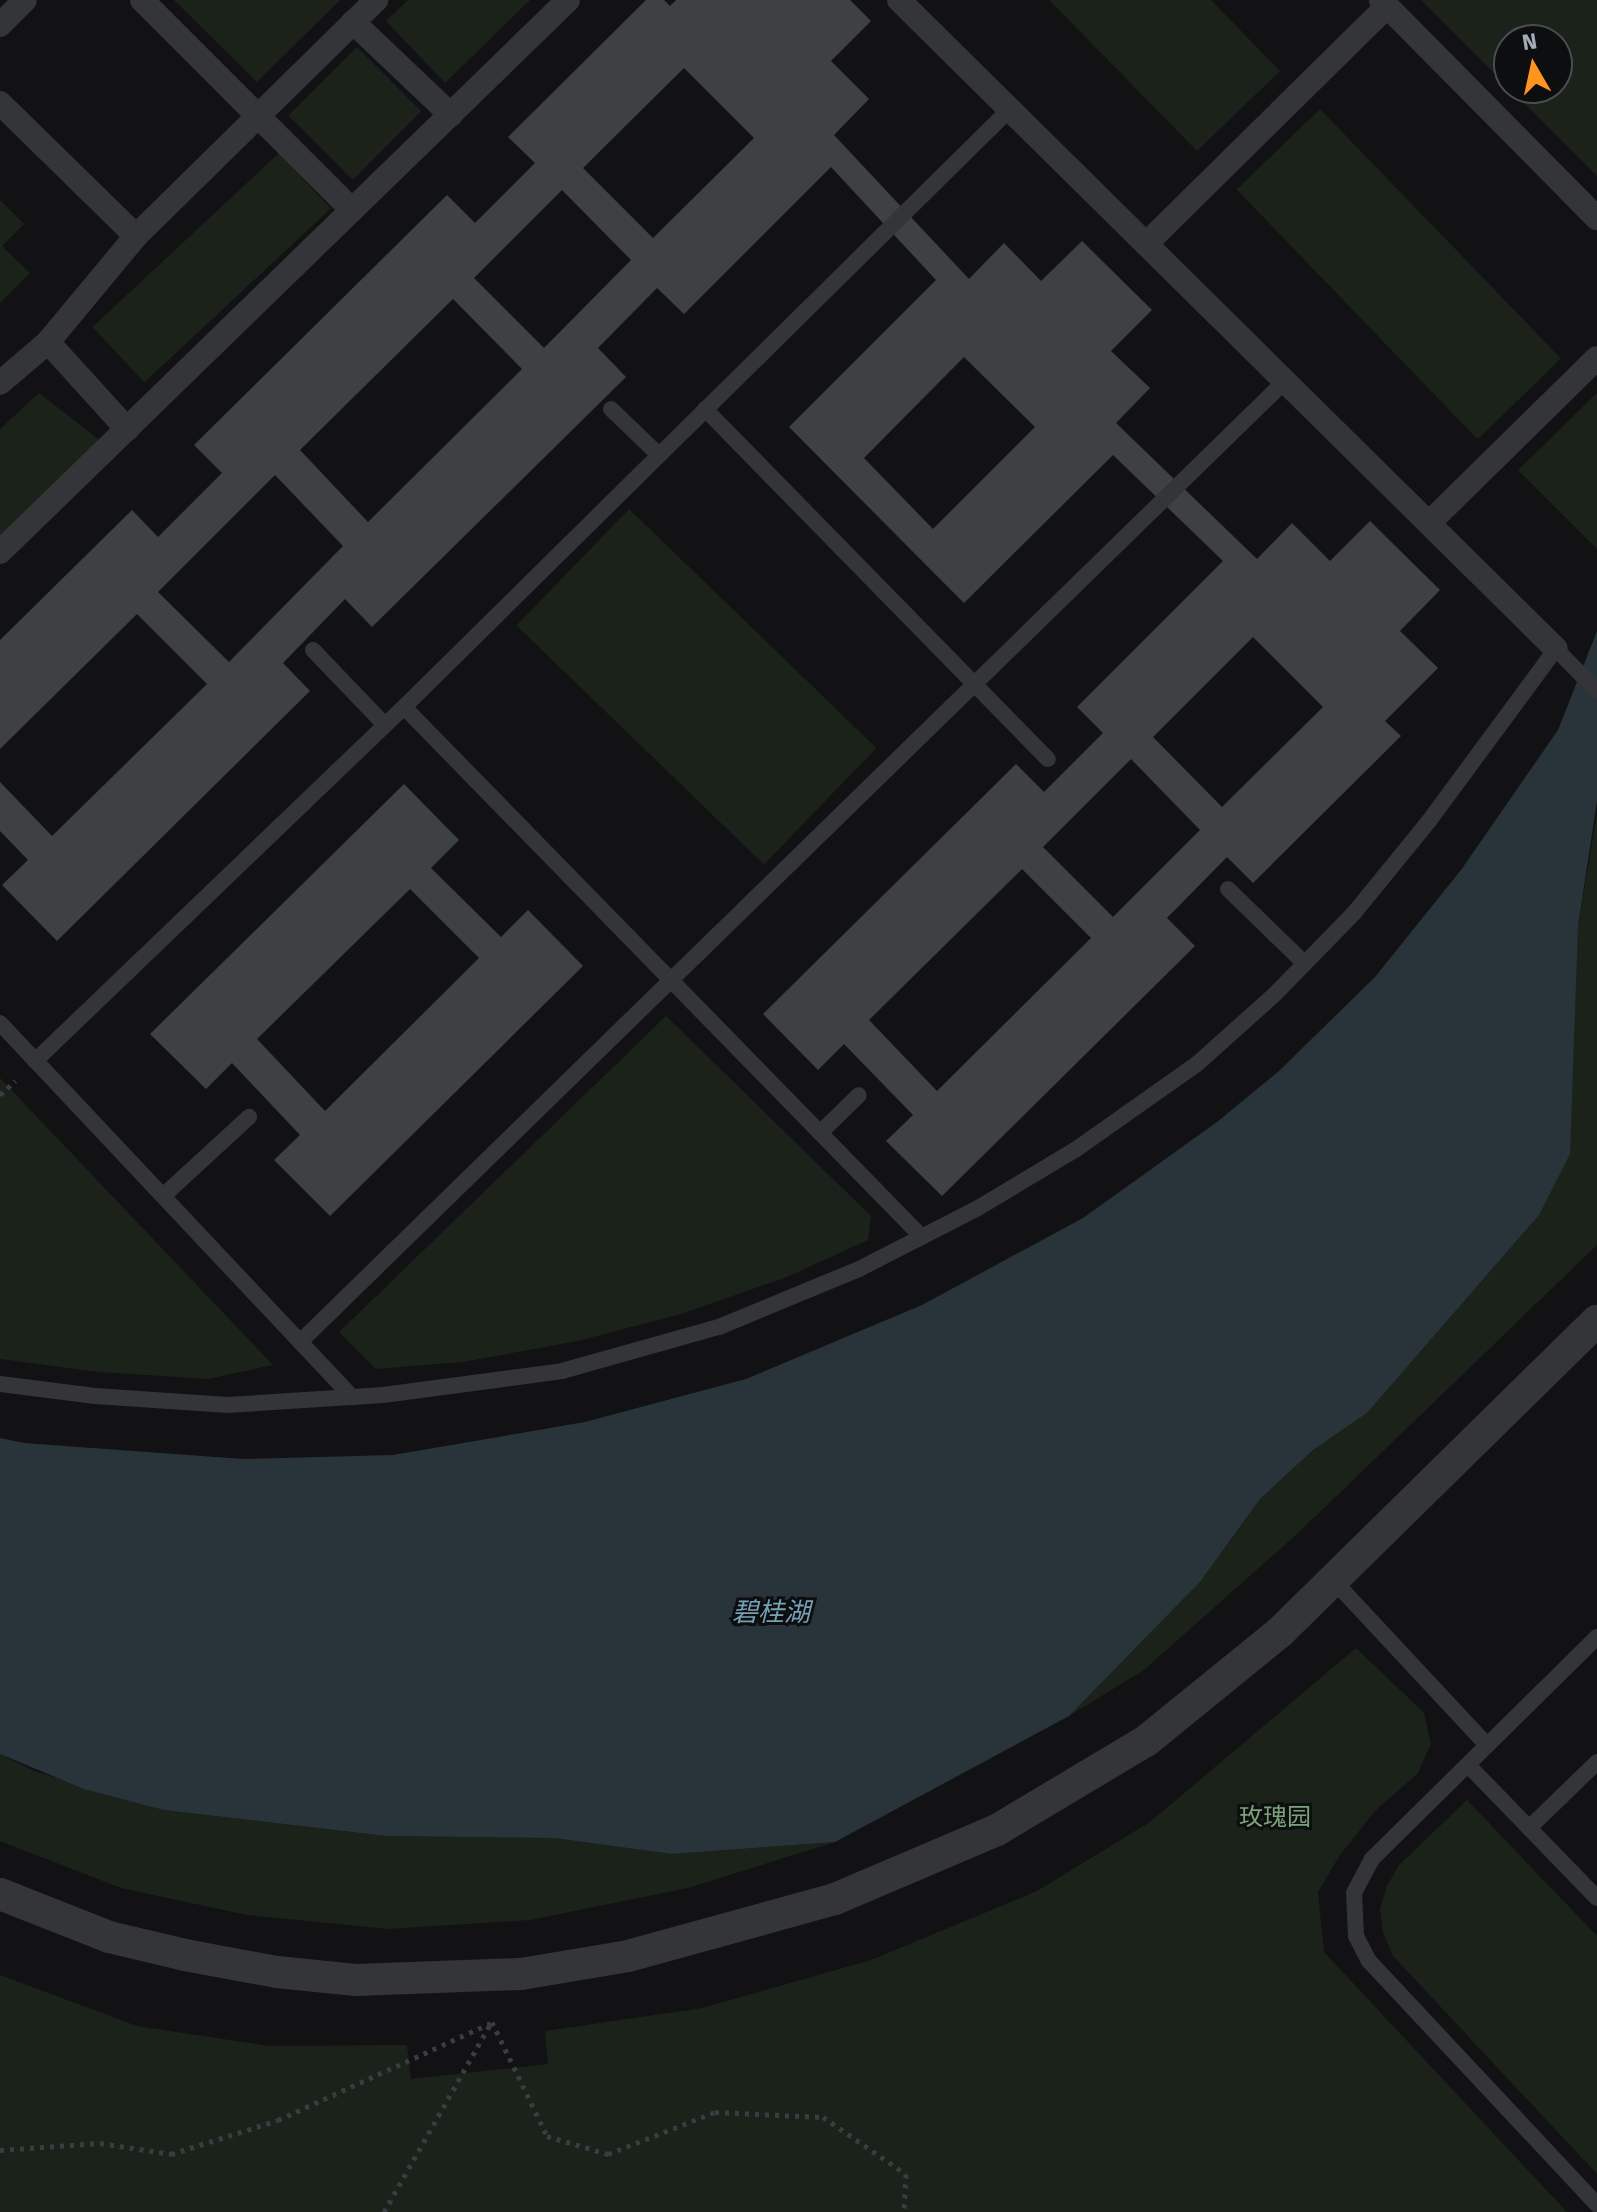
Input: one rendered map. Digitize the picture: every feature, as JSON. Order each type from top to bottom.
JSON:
[{"type":"street","points":[[0,25],[25,0]]},
{"type":"street","points":[[142,0],[352,210]]},
{"type":"street","points":[[0,383],[48,342],[136,236],[376,0]]},
{"type":"street","points":[[0,552],[568,0]]},
{"type":"street","points":[[899,0],[1556,649]]},
{"type":"street","points":[[1146,244],[1384,3],[1597,218]]},
{"type":"street","points":[[353,22],[451,115]]},
{"type":"street","points":[[0,103],[136,236]]},
{"type":"street","points":[[48,342],[127,429]]},
{"type":"street","points":[[1429,523],[1597,358]]},
{"type":"street","points":[[0,1894],[109,1937],[170,1952],[277,1972],[356,1980],[521,1974],[628,1956],[835,1899],[997,1830],[1146,1741],[1280,1632],[1597,1321]]},
{"type":"lane","points":[[35,1061],[404,707],[1010,109]]},
{"type":"lane","points":[[300,1342],[1285,381]]},
{"type":"lane","points":[[611,409],[659,455]]},
{"type":"lane","points":[[705,409],[1048,759]]},
{"type":"lane","points":[[0,1384],[95,1396],[228,1405],[352,1397],[562,1371],[719,1327],[859,1269],[1075,1150],[1185,1072],[1305,964],[1354,913],[1429,821],[1556,649],[1597,691]]},
{"type":"lane","points":[[313,650],[385,725]]},
{"type":"lane","points":[[404,707],[922,1237]]},
{"type":"lane","points":[[1228,889],[1305,964]]},
{"type":"lane","points":[[0,1023],[352,1397]]},
{"type":"lane","points":[[820,1133],[859,1095]]},
{"type":"lane","points":[[163,1196],[249,1117]]},
{"type":"lane","points":[[1333,1580],[1487,1745]]},
{"type":"lane","points":[[1597,1637],[1372,1859],[1354,1893],[1356,1936],[1369,1961],[1597,2205]]},
{"type":"lane","points":[[1529,1828],[1597,1762]]},
{"type":"lane","points":[[1468,1765],[1597,1898]]},
{"type":"path","points":[[0,2150],[100,2143],[171,2154],[278,2120],[492,2022]]},
{"type":"path","points":[[384,2212],[492,2022]]},
{"type":"path","points":[[492,2022],[547,2136],[608,2154],[715,2112],[823,2117],[906,2174],[904,2212]]},
{"type":"green space","points":[[174,0],[340,0],[257,82]]},
{"type":"green space","points":[[408,0],[530,0],[445,83],[386,21]]},
{"type":"green space","points":[[1049,0],[1211,0],[1280,71],[1197,151]]},
{"type":"green space","points":[[1421,0],[1597,0],[1597,176],[1525,104],[1573,104],[1573,24],[1493,24],[1493,72]]},
{"type":"green space","points":[[357,47],[421,111],[353,180],[288,116]]},
{"type":"green space","points":[[1320,109],[1561,359],[1478,439],[1237,190]]},
{"type":"green space","points":[[279,153],[331,209],[144,382],[93,327]]},
{"type":"green space","points":[[0,200],[24,224],[2,246],[30,273],[0,303]]},
{"type":"green space","points":[[39,393],[102,442],[0,537],[0,429]]},
{"type":"green space","points":[[1597,393],[1597,549],[1518,470]]},
{"type":"green space","points":[[629,509],[876,748],[764,864],[516,626]]},
{"type":"green space","points":[[1597,813],[1597,1245],[1296,1535],[1144,1670],[1069,1716],[1200,1582],[1260,1499],[1313,1450],[1367,1413],[1539,1215],[1578,926]]},
{"type":"green space","points":[[666,1016],[871,1216],[868,1240],[787,1277],[681,1314],[578,1341],[463,1362],[376,1369],[339,1332]]},
{"type":"green space","points":[[0,1078],[273,1365],[208,1379],[99,1372],[0,1359]]},
{"type":"green space","name":"玫瑰园","points":[[1356,1648],[1424,1713],[1431,1744],[1418,1773],[1375,1811],[1340,1855],[1318,1892],[1324,1952],[1567,2212],[0,2212],[0,1975],[137,2026],[270,2046],[407,2045],[411,2079],[548,2064],[545,2031],[702,2008],[871,1960],[1037,1891],[1150,1822]]},
{"type":"green space","points":[[0,1754],[34,1771],[164,1810],[386,1836],[554,1838],[672,1854],[835,1842],[688,1888],[530,1920],[388,1929],[247,1915],[121,1888],[0,1841]]},
{"type":"green space","points":[[1467,1800],[1597,1936],[1597,2174],[1393,1956],[1383,1932],[1380,1909],[1387,1886],[1399,1865]]},
{"type":"water","name":"碧桂湖","points":[[1597,631],[1597,801],[1578,926],[1570,1154],[1539,1215],[1367,1413],[1313,1450],[1260,1499],[1200,1582],[1069,1716],[835,1842],[672,1854],[554,1838],[386,1836],[164,1810],[84,1789],[0,1754],[0,1438],[24,1443],[243,1459],[393,1455],[585,1422],[746,1379],[922,1305],[1083,1218],[1217,1122],[1279,1071],[1375,977],[1461,870],[1558,730]]},
{"type":"building","points":[[646,0],[664,0],[670,6],[676,0],[850,0],[871,21],[831,61],[869,99],[834,135],[969,279],[1004,243],[1041,281],[1082,241],[1152,310],[1111,351],[1150,388],[1116,423],[1257,559],[1292,523],[1330,561],[1370,521],[1440,590],[1400,631],[1438,668],[1385,721],[1401,736],[1253,883],[1227,857],[1167,918],[1195,946],[942,1196],[886,1141],[913,1115],[844,1044],[818,1070],[763,1014],[1016,764],[1044,792],[1103,733],[1077,707],[1223,561],[1113,455],[964,603],[938,577],[789,427],[936,280],[831,167],[684,314],[657,288],[598,348],[626,377],[372,627],[345,599],[283,663],[310,691],[57,941],[2,885],[28,860],[0,831],[0,782],[52,836],[207,684],[137,614],[0,749],[0,640],[132,510],[158,537],[222,473],[194,445],[447,195],[475,223],[535,163],[508,137]],"holes":[[[684,68],[754,138],[653,238],[583,168]],[[562,190],[631,260],[544,348],[474,278]],[[453,299],[522,369],[368,522],[300,450]],[[964,357],[1035,427],[933,529],[864,458]],[[275,475],[343,546],[229,662],[158,592]],[[1253,637],[1323,707],[1222,807],[1153,737]],[[1131,759],[1200,830],[1113,917],[1043,847]],[[1022,869],[1091,938],[937,1091],[869,1020]]]},
{"type":"building","points":[[404,784],[459,840],[431,868],[501,937],[528,910],[583,966],[330,1216],[274,1160],[300,1135],[232,1063],[206,1089],[150,1034]],"holes":[[[410,889],[479,958],[325,1111],[257,1039]]]}]
